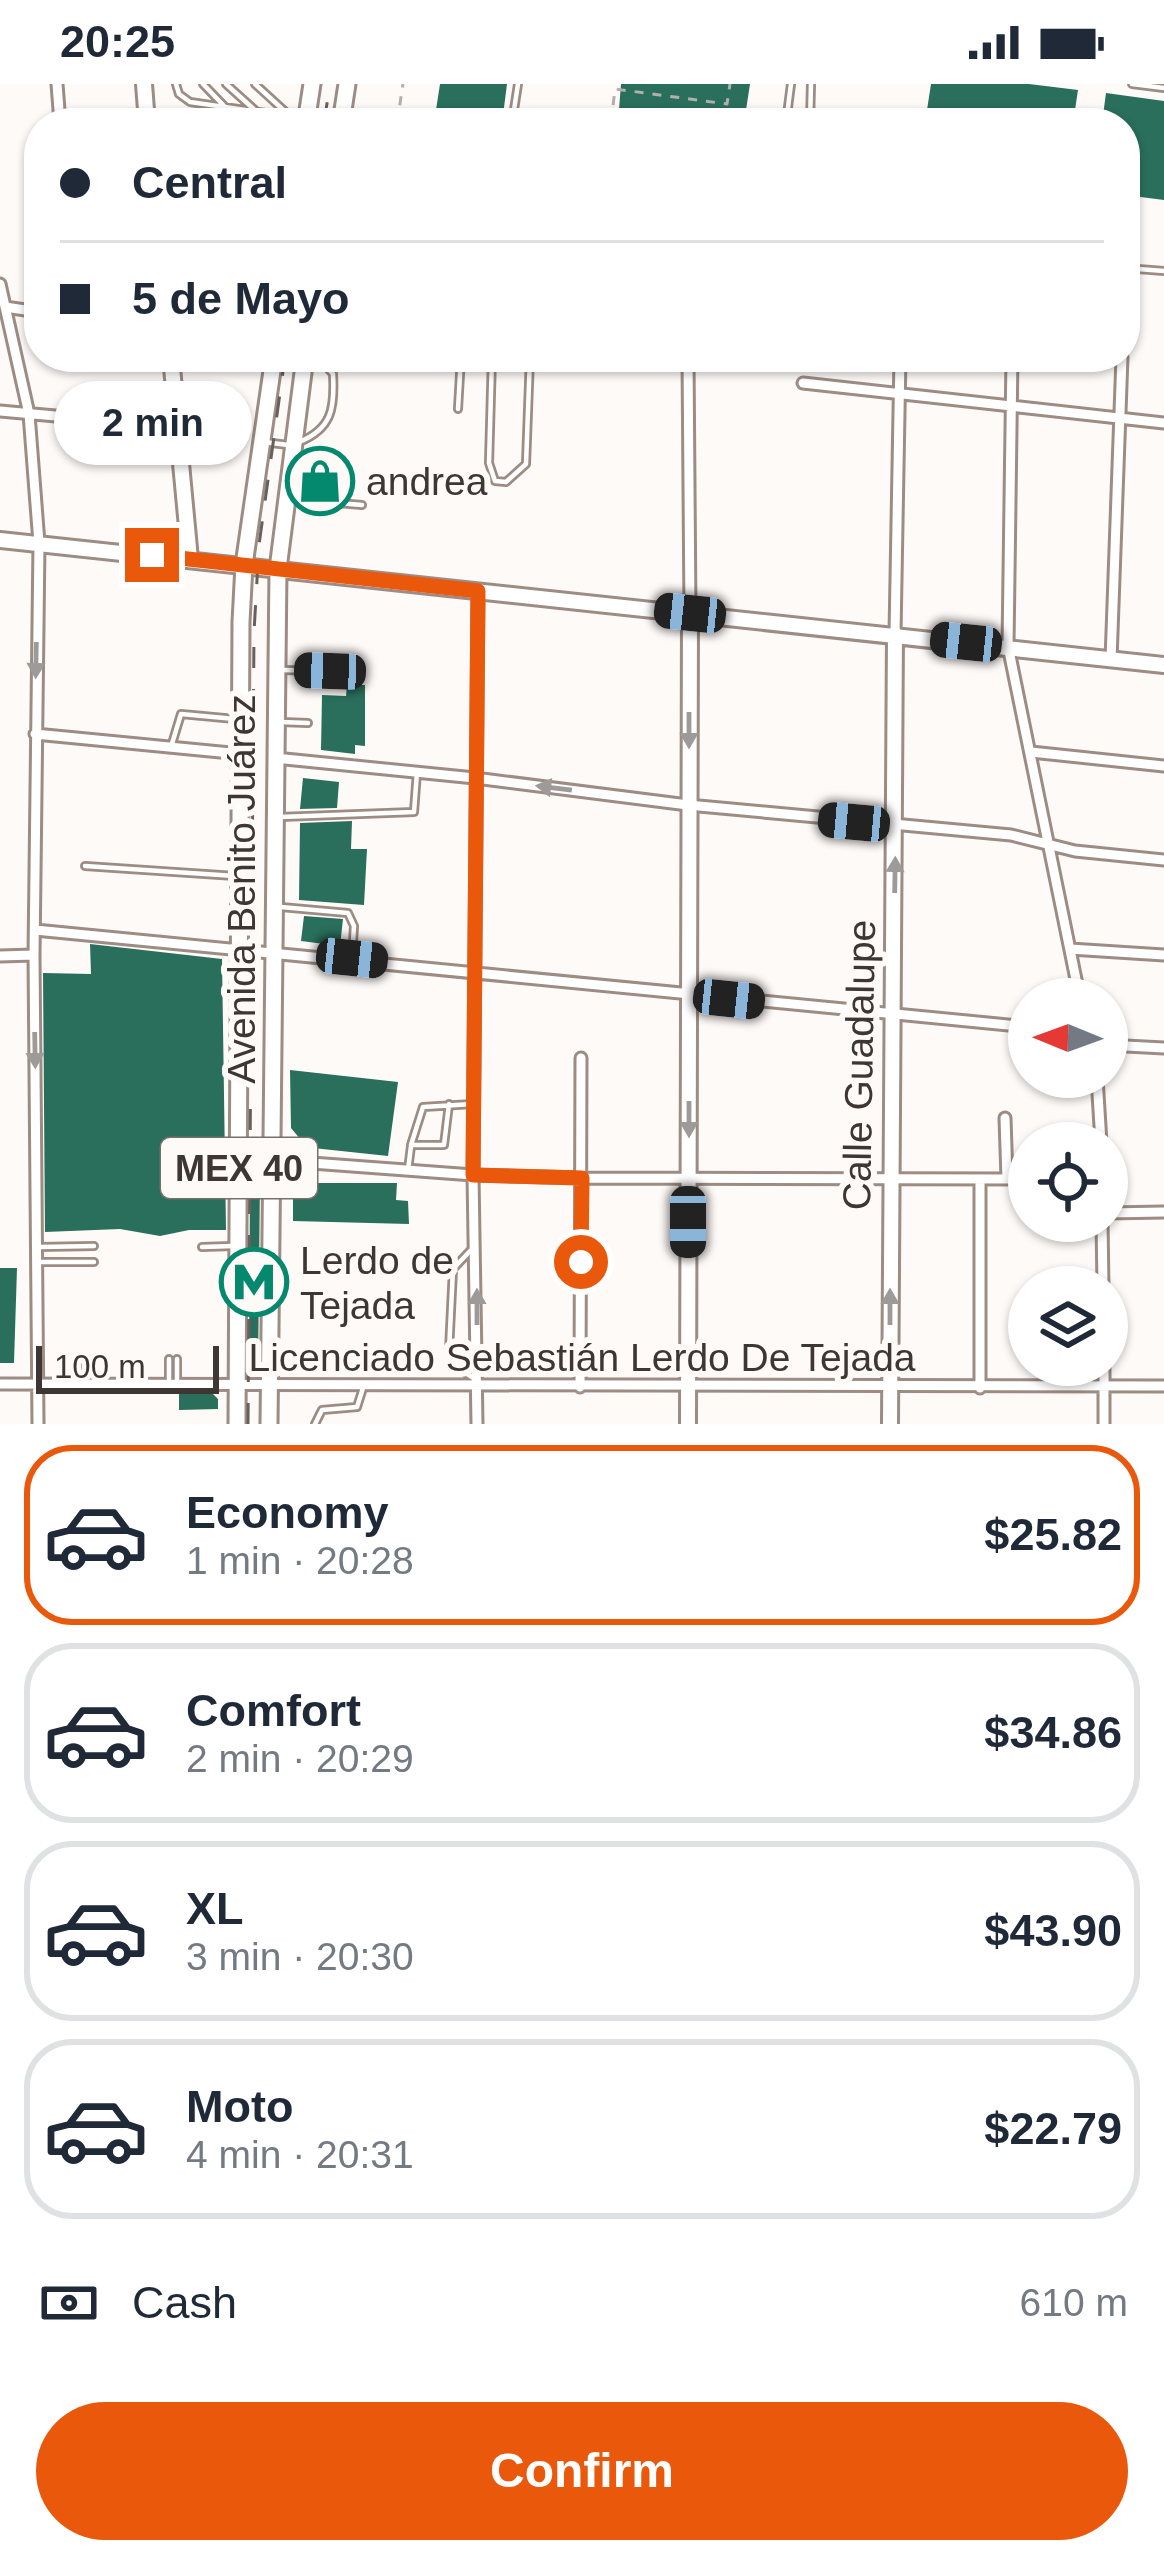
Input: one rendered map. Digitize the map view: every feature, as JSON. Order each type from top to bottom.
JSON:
[{"type":"main road","name":"MEX 40","points":[[240,950],[244,565],[272,372]]},
{"type":"main road","name":"Avenida Benito Juárez","points":[[269,1424],[278,568],[303,372]]},
{"type":"main road","points":[[267,407],[297,410]]},
{"type":"main road","name":"Avenida Benito Juárez","points":[[237,1424],[240,950]]},
{"type":"street","points":[[0,284],[29,414],[39,543],[34,955],[38,1424]]},
{"type":"street","points":[[172,372],[190,559]]},
{"type":"street","points":[[688,372],[688,1424]]},
{"type":"street","points":[[895,634],[899,372]]},
{"type":"street","points":[[1012,372],[1008,646],[1076,978]]},
{"type":"street","points":[[1112,660],[1122,372]]},
{"type":"street","points":[[803,383],[1164,423]]},
{"type":"street","points":[[0,411],[177,428]]},
{"type":"street","points":[[0,540],[1164,665]]},
{"type":"street","points":[[477,1424],[473,971],[478,591]]},
{"type":"street","name":"Calle Guadalupe","points":[[890,1424],[895,634]]},
{"type":"street","points":[[35,734],[241,754]]},
{"type":"street","points":[[1031,752],[1164,766]]},
{"type":"street","points":[[275,758],[1046,842],[1075,851],[1164,860]]},
{"type":"street","points":[[35,930],[1008,1025]]},
{"type":"street","points":[[1070,949],[1164,955]]},
{"type":"street","points":[[0,956],[34,955]]},
{"type":"street","points":[[1128,1046],[1164,1048]]},
{"type":"street","points":[[580,1387],[581,1058]]},
{"type":"street","points":[[271,1160],[582,1178],[1007,1179],[1005,1118]]},
{"type":"street","points":[[980,1180],[980,1388]]},
{"type":"street","points":[[1128,1213],[1164,1212]]},
{"type":"street","name":"Licenciado Sebastián Lerdo De Tejada","points":[[0,1384],[1164,1386]]},
{"type":"street","points":[[1104,1387],[1104,1424]]},
{"type":"lane","points":[[176,84],[179,94],[190,102],[222,108]]},
{"type":"lane","points":[[203,84],[226,108]]},
{"type":"lane","points":[[226,84],[252,108]]},
{"type":"lane","points":[[255,84],[286,108]]},
{"type":"lane","points":[[264,84],[265,93]]},
{"type":"lane","points":[[1132,84],[1164,88]]},
{"type":"lane","points":[[262,441],[293,445],[317,435],[328,423],[331,372]]},
{"type":"lane","points":[[458,410],[460,372]]},
{"type":"lane","points":[[492,372],[489,463],[495,481],[506,482],[526,464],[529,372]]},
{"type":"lane","points":[[285,499],[362,505]]},
{"type":"lane","points":[[275,669],[330,671]]},
{"type":"lane","points":[[171,747],[181,714],[241,719]]},
{"type":"lane","points":[[275,722],[308,723]]},
{"type":"lane","points":[[274,818],[414,812],[417,772]]},
{"type":"lane","points":[[86,866],[241,877]]},
{"type":"lane","points":[[274,907],[347,913],[354,926],[352,958]]},
{"type":"lane","points":[[411,1145],[445,1145],[449,1104]]},
{"type":"lane","points":[[408,1170],[423,1107],[473,1104]]},
{"type":"lane","points":[[37,1247],[94,1246]]},
{"type":"lane","points":[[202,1246],[238,1246]]},
{"type":"lane","points":[[476,1248],[453,1269],[449,1352],[454,1366],[477,1383]]},
{"type":"lane","points":[[37,1262],[94,1262]]},
{"type":"lane","points":[[82,1358],[82,1386]]},
{"type":"lane","points":[[172,1387],[173,1359]]},
{"type":"lane","points":[[315,1424],[322,1410],[357,1407],[363,1386]]},
{"type":"path","points":[[613,108],[615,89],[727,104],[730,84]]},
{"type":"building","points":[[440,84],[507,84],[504,108],[436,108]]},
{"type":"building","points":[[621,84],[750,84],[746,108],[619,108]]},
{"type":"building","points":[[931,84],[1029,84],[1078,90],[1075,108],[927,108]]},
{"type":"building","points":[[1106,93],[1164,101],[1164,200],[1140,197],[1140,108],[1104,108]]},
{"type":"building","points":[[347,685],[365,685],[365,746],[355,745],[355,754],[321,750],[322,695],[346,696]]},
{"type":"building","points":[[303,778],[339,782],[337,808],[300,809]]},
{"type":"building","points":[[352,821],[351,849],[367,849],[364,905],[299,900],[300,823]]},
{"type":"building","points":[[304,916],[343,919],[340,946],[301,941]]},
{"type":"building","points":[[90,944],[222,959],[226,1230],[160,1236],[120,1229],[45,1232],[43,973],[91,974]]},
{"type":"building","points":[[290,1070],[398,1082],[388,1156],[313,1148],[309,1141],[301,1140],[291,1128]]},
{"type":"building","points":[[250,1176],[260,1176],[258,1375],[249,1375]]},
{"type":"building","points":[[293,1183],[397,1183],[396,1200],[408,1201],[409,1224],[293,1221]]},
{"type":"building","points":[[0,1268],[17,1268],[14,1363],[0,1363]]},
{"type":"building","points":[[179,1393],[212,1393],[218,1409],[179,1410]]},
{"type":"railway","points":[[326,108],[330,84]]},
{"type":"railway","points":[[248,1424],[254,632],[259,545],[283,372]]},
{"type":"place","name":"andrea","points":[[320,481]]},
{"type":"place","name":"Lerdo de Tejada","points":[[254,1282]]},
{"type":"route","points":[[152,555],[478,591],[473,1175],[582,1178],[581,1262]]}]
